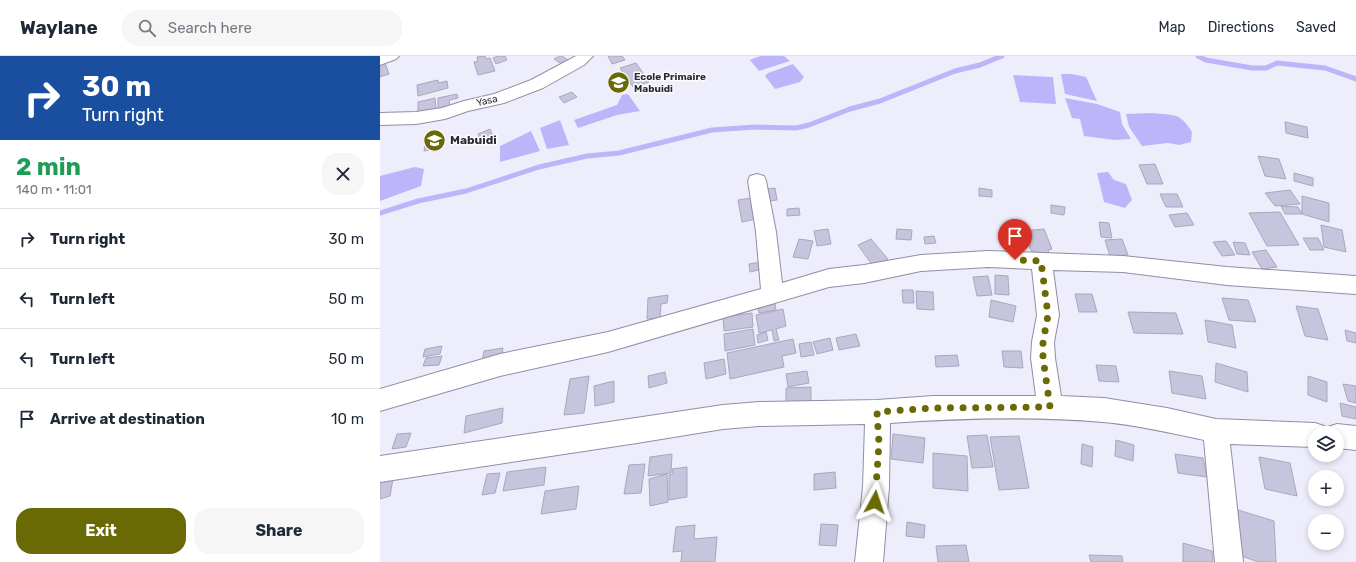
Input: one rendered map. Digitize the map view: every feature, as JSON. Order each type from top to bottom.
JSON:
[{"type":"street","points":[[380,60],[391,56]]},
{"type":"street","name":"Yasa","points":[[380,119],[416,118],[498,99],[537,84],[578,62],[585,56]]},
{"type":"street","points":[[757,181],[766,232],[772,294]]},
{"type":"street","points":[[380,400],[500,365],[608,342],[717,312],[772,294],[829,278],[864,274],[921,262],[988,259],[1123,264],[1227,276],[1356,286]]},
{"type":"street","points":[[1041,261],[1048,315],[1043,342],[1043,358],[1050,407]]},
{"type":"street","points":[[380,469],[451,457],[509,450],[723,417],[759,414],[877,412],[933,408],[1050,407],[1104,410],[1167,420],[1216,431],[1308,435]]},
{"type":"street","points":[[869,562],[879,443],[877,412]]},
{"type":"street","points":[[1216,431],[1229,562]]},
{"type":"street","points":[[1344,437],[1356,438]]},
{"type":"shaded area","points":[[760,56],[784,56],[790,61],[759,71],[750,60]]},
{"type":"shaded area","points":[[793,64],[804,77],[800,82],[775,89],[765,76],[768,73]]},
{"type":"shaded area","points":[[1061,74],[1072,74],[1086,77],[1097,101],[1065,94]]},
{"type":"shaded area","points":[[1013,75],[1053,77],[1056,104],[1020,102]]},
{"type":"shaded area","points":[[628,94],[640,111],[617,115],[578,128],[574,120],[617,105],[622,95]]},
{"type":"shaded area","points":[[1065,98],[1097,104],[1120,112],[1122,124],[1131,139],[1114,140],[1084,136],[1080,119],[1072,118]]},
{"type":"shaded area","points":[[1152,113],[1171,115],[1179,118],[1192,132],[1191,142],[1179,145],[1168,143],[1142,146],[1129,127],[1126,114]]},
{"type":"shaded area","points":[[560,120],[569,145],[547,149],[540,128]]},
{"type":"shaded area","points":[[531,131],[540,151],[500,162],[500,146]]},
{"type":"shaded area","points":[[415,167],[424,169],[421,186],[380,201],[380,176]]},
{"type":"shaded area","points":[[1108,172],[1114,180],[1126,184],[1132,200],[1125,208],[1104,202],[1097,173]]},
{"type":"building","points":[[485,56],[486,59],[490,58],[495,71],[478,75],[474,62],[478,61],[477,57]]},
{"type":"building","points":[[505,56],[507,60],[496,64],[493,58]]},
{"type":"building","points":[[560,56],[568,60],[562,64],[554,59]]},
{"type":"building","points":[[608,56],[622,56],[625,60],[612,64]]},
{"type":"building","points":[[384,60],[389,74],[380,77],[380,61]]},
{"type":"building","points":[[636,63],[649,82],[633,87],[620,68]]},
{"type":"building","points":[[438,80],[438,83],[447,81],[448,88],[418,96],[417,85]]},
{"type":"building","points":[[572,92],[577,97],[564,103],[559,97]]},
{"type":"building","points":[[457,94],[458,98],[449,100],[450,107],[438,110],[438,98]]},
{"type":"building","points":[[435,98],[436,109],[418,114],[418,102]]},
{"type":"building","points":[[1285,122],[1307,127],[1308,138],[1286,133]]},
{"type":"building","points":[[490,129],[493,136],[480,140],[478,134]]},
{"type":"building","points":[[444,136],[443,147],[424,151],[426,139]]},
{"type":"building","points":[[1258,156],[1279,159],[1286,179],[1265,176]]},
{"type":"building","points":[[1155,164],[1163,184],[1147,184],[1139,165]]},
{"type":"building","points":[[1294,173],[1313,178],[1313,186],[1294,181]]},
{"type":"building","points":[[775,188],[777,200],[768,201],[765,189]]},
{"type":"building","points":[[979,188],[992,190],[992,197],[979,196]]},
{"type":"building","points":[[1290,190],[1300,204],[1275,206],[1265,193]]},
{"type":"building","points":[[1160,194],[1177,194],[1183,207],[1166,207]]},
{"type":"building","points":[[1302,196],[1329,203],[1329,222],[1302,214]]},
{"type":"building","points":[[752,198],[756,219],[742,222],[738,200]]},
{"type":"building","points":[[1051,205],[1065,207],[1064,215],[1051,213]]},
{"type":"building","points":[[1281,206],[1298,207],[1302,214],[1285,214]]},
{"type":"building","points":[[799,208],[800,215],[787,216],[787,209]]},
{"type":"building","points":[[1280,212],[1299,245],[1267,246],[1249,213]]},
{"type":"building","points":[[1187,213],[1194,225],[1175,227],[1169,215]]},
{"type":"building","points":[[1099,222],[1109,223],[1112,238],[1101,237]]},
{"type":"building","points":[[1321,225],[1342,230],[1346,252],[1324,247]]},
{"type":"building","points":[[828,229],[831,244],[817,246],[814,231]]},
{"type":"building","points":[[897,229],[912,230],[911,240],[896,239]]},
{"type":"building","points":[[1044,229],[1052,249],[1048,250],[1050,256],[1039,257],[1036,251],[1031,251],[1024,231]]},
{"type":"building","points":[[934,236],[936,243],[925,244],[924,237]]},
{"type":"building","points":[[1303,238],[1318,238],[1324,250],[1310,250]]},
{"type":"building","points":[[799,239],[813,241],[808,259],[793,257]]},
{"type":"building","points":[[871,239],[888,259],[873,266],[858,245]]},
{"type":"building","points":[[1122,239],[1128,255],[1110,256],[1105,240]]},
{"type":"building","points":[[1226,241],[1235,255],[1222,256],[1213,242]]},
{"type":"building","points":[[1233,242],[1245,243],[1250,255],[1237,254]]},
{"type":"building","points":[[1266,250],[1277,267],[1262,269],[1252,252]]},
{"type":"building","points":[[766,261],[767,268],[750,272],[749,264]]},
{"type":"building","points":[[995,275],[1008,276],[1009,295],[995,294]]},
{"type":"building","points":[[988,276],[992,295],[977,296],[973,277]]},
{"type":"building","points":[[902,290],[913,290],[914,303],[903,303]]},
{"type":"building","points":[[916,291],[933,292],[934,310],[917,309]]},
{"type":"building","points":[[1075,294],[1092,294],[1097,312],[1079,312]]},
{"type":"building","points":[[668,295],[667,303],[661,304],[660,318],[647,319],[648,298]]},
{"type":"building","points":[[1222,298],[1248,300],[1256,322],[1229,320]]},
{"type":"building","points":[[991,300],[1016,306],[1013,322],[989,317]]},
{"type":"building","points":[[775,304],[776,310],[759,313],[758,308]]},
{"type":"building","points":[[1296,306],[1318,309],[1328,340],[1305,336]]},
{"type":"building","points":[[783,309],[786,326],[776,329],[779,340],[774,341],[772,330],[759,333],[756,315]]},
{"type":"building","points":[[1128,312],[1176,313],[1183,334],[1134,333]]},
{"type":"building","points":[[752,313],[753,327],[724,331],[723,317]]},
{"type":"building","points":[[1205,320],[1232,325],[1236,348],[1208,342]]},
{"type":"building","points":[[753,329],[755,345],[725,351],[724,334]]},
{"type":"building","points":[[1345,330],[1356,333],[1356,343],[1347,341]]},
{"type":"building","points":[[766,332],[768,340],[758,343],[757,335]]},
{"type":"building","points":[[856,334],[860,346],[839,350],[836,338]]},
{"type":"building","points":[[830,338],[833,350],[817,354],[813,342]]},
{"type":"building","points":[[793,339],[796,353],[782,356],[784,367],[730,379],[727,353]]},
{"type":"building","points":[[811,342],[814,355],[801,357],[799,344]]},
{"type":"building","points":[[442,346],[440,354],[423,357],[425,349]]},
{"type":"building","points":[[503,348],[501,359],[482,362],[484,351]]},
{"type":"building","points":[[1002,351],[1021,351],[1023,368],[1004,367]]},
{"type":"building","points":[[957,355],[959,366],[936,367],[935,356]]},
{"type":"building","points":[[442,356],[439,365],[423,366],[426,358]]},
{"type":"building","points":[[724,359],[726,374],[706,379],[704,363]]},
{"type":"building","points":[[1216,363],[1247,372],[1248,392],[1215,382]]},
{"type":"building","points":[[1096,365],[1116,366],[1119,382],[1099,381]]},
{"type":"building","points":[[807,371],[809,383],[788,387],[786,374]]},
{"type":"building","points":[[1169,371],[1202,376],[1206,399],[1172,393]]},
{"type":"building","points":[[665,372],[667,383],[649,388],[648,376]]},
{"type":"building","points":[[589,376],[584,413],[564,415],[570,379]]},
{"type":"building","points":[[1308,376],[1327,382],[1327,402],[1308,395]]},
{"type":"building","points":[[614,381],[614,402],[595,406],[594,386]]},
{"type":"building","points":[[1343,384],[1356,386],[1356,403],[1348,401]]},
{"type":"building","points":[[811,387],[811,401],[786,402],[786,388]]},
{"type":"building","points":[[1340,403],[1356,407],[1356,419],[1342,416]]},
{"type":"building","points":[[503,408],[502,423],[464,433],[466,416]]},
{"type":"building","points":[[411,433],[406,447],[392,449],[397,434]]},
{"type":"building","points":[[893,434],[925,438],[923,463],[891,459]]},
{"type":"building","points":[[987,435],[993,467],[972,468],[967,436]]},
{"type":"building","points":[[1019,436],[1029,488],[999,490],[990,437]]},
{"type":"building","points":[[1116,440],[1134,445],[1133,461],[1115,456]]},
{"type":"building","points":[[1082,444],[1093,447],[1092,467],[1081,464]]},
{"type":"building","points":[[933,453],[967,456],[968,491],[933,488]]},
{"type":"building","points":[[672,454],[671,473],[648,476],[650,457]]},
{"type":"building","points":[[1175,454],[1203,458],[1207,477],[1178,473]]},
{"type":"building","points":[[1259,457],[1290,463],[1297,496],[1265,489]]},
{"type":"building","points":[[645,464],[641,493],[624,494],[629,465]]},
{"type":"building","points":[[546,467],[544,485],[503,491],[507,472]]},
{"type":"building","points":[[687,467],[687,497],[669,500],[669,475],[673,474],[672,469]]},
{"type":"building","points":[[835,472],[836,488],[814,490],[814,474]]},
{"type":"building","points":[[500,473],[495,493],[482,495],[487,474]]},
{"type":"building","points":[[667,474],[668,502],[650,506],[649,479]]},
{"type":"building","points":[[393,479],[390,496],[380,499],[380,482]]},
{"type":"building","points":[[579,486],[576,509],[541,514],[545,491]]},
{"type":"building","points":[[1238,510],[1274,521],[1276,562],[1258,562],[1239,555]]},
{"type":"building","points":[[907,522],[925,525],[924,538],[906,536]]},
{"type":"building","points":[[821,524],[838,525],[836,546],[819,545]]},
{"type":"building","points":[[695,525],[694,539],[717,537],[715,562],[681,562],[682,551],[673,552],[676,527]]},
{"type":"building","points":[[1183,543],[1212,551],[1213,562],[1183,562]]},
{"type":"building","points":[[966,545],[969,562],[938,562],[936,546]]},
{"type":"building","points":[[1089,555],[1122,556],[1123,562],[1091,562]]},
{"type":"waterway","points":[[380,213],[418,201],[466,191],[539,167],[587,156],[619,153],[712,130],[755,127],[796,128],[809,125],[850,109],[880,101],[955,71],[980,65],[1002,56]]},
{"type":"waterway","points":[[1198,56],[1206,60],[1252,68],[1266,68],[1277,63],[1325,68],[1356,79]]},
{"type":"place","name":"Ecole Primaire Mabuidi","points":[[618,83]]},
{"type":"place","name":"Mabuidi","points":[[434,140]]},
{"type":"route","points":[[875,502],[879,443],[877,412],[933,408],[1050,407],[1043,358],[1043,342],[1048,315],[1041,261],[1015,260]]}]
